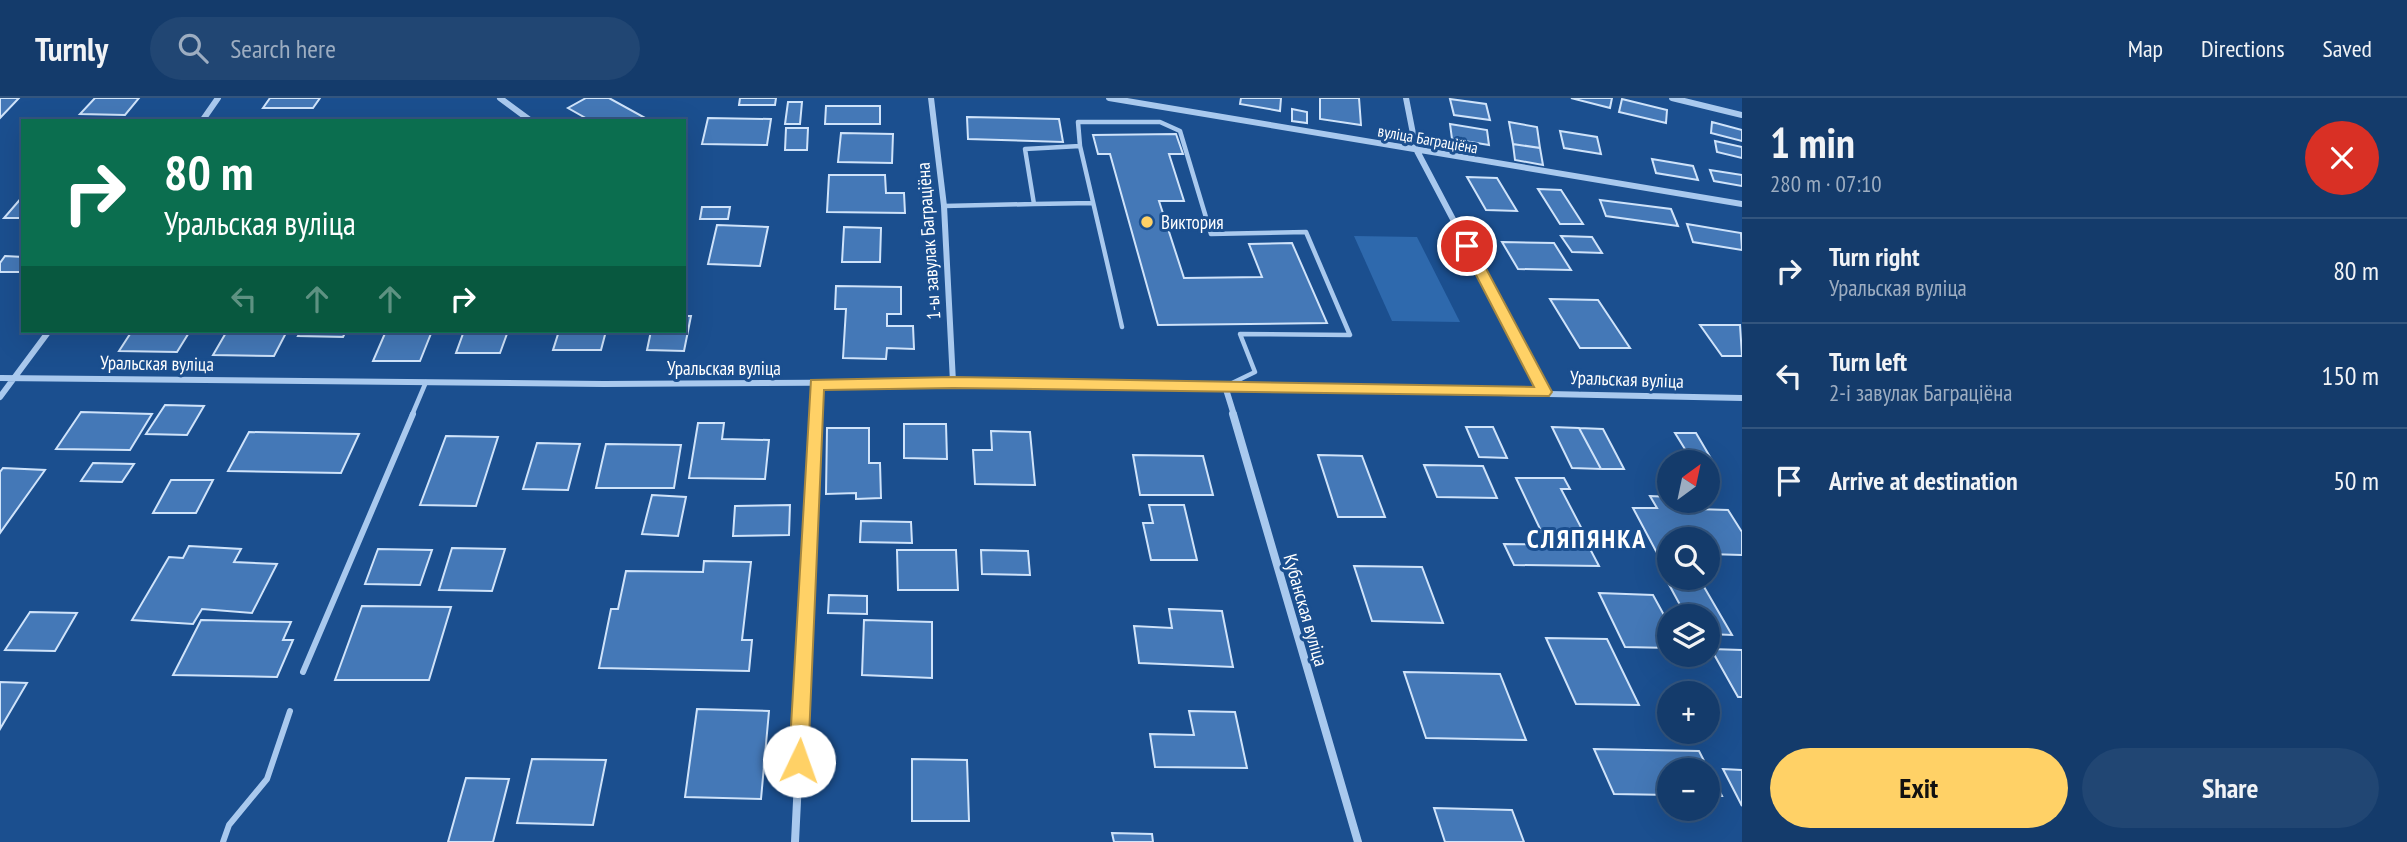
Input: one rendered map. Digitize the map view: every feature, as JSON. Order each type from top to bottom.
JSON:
[{"type":"street","points":[[203,119],[218,98]]},
{"type":"street","points":[[500,98],[528,119]]},
{"type":"street","name":"1-ы завулак Баграціёна","points":[[931,98],[944,206],[953,382]]},
{"type":"street","name":"вуліца Баграціёна","points":[[1110,98],[1742,204]]},
{"type":"street","points":[[1406,98],[1416,149],[1544,392]]},
{"type":"street","points":[[1672,98],[1742,115]]},
{"type":"street","points":[[0,397],[48,333]]},
{"type":"street","name":"Уральская вуліца","points":[[0,378],[817,384],[953,382],[1742,398]]},
{"type":"street","points":[[795,842],[817,384]]},
{"type":"street","name":"Кубанская вуліца","points":[[1225,386],[1357,842]]},
{"type":"lane","points":[[1122,327],[1080,146],[1079,122],[1160,122],[1180,131],[1210,234],[1306,232],[1350,335],[1240,334],[1255,372],[1225,386]]},
{"type":"lane","points":[[1034,204],[1025,149],[1080,146]]},
{"type":"lane","points":[[944,206],[1093,203]]},
{"type":"lane","points":[[303,672],[426,382]]},
{"type":"lane","points":[[223,842],[229,825],[267,779],[290,711]]},
{"type":"shaded area","points":[[1354,236],[1417,237],[1460,322],[1392,321]]},
{"type":"building","points":[[0,98],[19,98],[0,118]]},
{"type":"building","points":[[95,98],[139,98],[125,115],[80,114]]},
{"type":"building","points":[[270,98],[320,98],[313,108],[263,108]]},
{"type":"building","points":[[586,98],[609,98],[647,119],[587,119],[568,108]]},
{"type":"building","points":[[740,98],[776,98],[775,105],[739,105]]},
{"type":"building","points":[[1241,98],[1281,98],[1280,111],[1240,104]]},
{"type":"building","points":[[1320,98],[1359,98],[1361,125],[1320,119]]},
{"type":"building","points":[[1571,98],[1612,98],[1610,108]]},
{"type":"building","points":[[1450,99],[1486,104],[1490,120],[1454,115]]},
{"type":"building","points":[[1622,99],[1667,110],[1666,123],[1619,112]]},
{"type":"building","points":[[788,102],[802,102],[800,124],[785,124]]},
{"type":"building","points":[[826,106],[880,106],[880,124],[825,124]]},
{"type":"building","points":[[1292,109],[1307,112],[1307,123],[1292,121]]},
{"type":"building","points":[[967,117],[1059,119],[1063,142],[968,139]]},
{"type":"building","points":[[708,118],[771,119],[767,145],[702,144]]},
{"type":"building","points":[[1509,122],[1537,127],[1540,148],[1513,144]]},
{"type":"building","points":[[1712,122],[1742,130],[1742,141],[1711,133]]},
{"type":"building","points":[[1450,124],[1487,130],[1489,145],[1452,139]]},
{"type":"building","points":[[786,128],[808,128],[807,150],[785,150]]},
{"type":"building","points":[[1560,131],[1597,137],[1601,154],[1564,148]]},
{"type":"building","points":[[841,133],[893,134],[892,163],[838,162]]},
{"type":"building","name":"Виктория","points":[[1176,134],[1183,154],[1169,154],[1184,201],[1159,201],[1184,278],[1262,277],[1249,244],[1292,243],[1327,323],[1158,325],[1110,154],[1098,154],[1093,135]]},
{"type":"building","points":[[1715,141],[1742,147],[1742,158],[1717,152]]},
{"type":"building","points":[[1513,144],[1540,148],[1543,165],[1515,160]]},
{"type":"building","points":[[1652,159],[1693,166],[1698,180],[1656,173]]},
{"type":"building","points":[[1710,170],[1742,175],[1742,186],[1714,181]]},
{"type":"building","points":[[829,175],[885,175],[886,193],[904,193],[905,213],[827,212]]},
{"type":"building","points":[[1467,177],[1497,178],[1517,211],[1486,210]]},
{"type":"building","points":[[1538,189],[1561,190],[1583,224],[1560,224]]},
{"type":"building","points":[[21,198],[21,218],[4,218]]},
{"type":"building","points":[[1600,200],[1671,209],[1678,226],[1606,216]]},
{"type":"building","points":[[702,207],[730,207],[728,219],[700,219]]},
{"type":"building","points":[[1687,224],[1741,233],[1742,250],[1693,242]]},
{"type":"building","points":[[717,225],[768,227],[760,266],[708,264]]},
{"type":"building","points":[[844,227],[881,228],[880,262],[842,262]]},
{"type":"building","points":[[1561,236],[1592,237],[1602,253],[1572,252]]},
{"type":"building","points":[[1502,242],[1554,243],[1571,270],[1518,269]]},
{"type":"building","points":[[5,256],[21,257],[21,272],[0,272],[0,263]]},
{"type":"building","points":[[836,286],[901,287],[901,314],[887,314],[887,326],[913,326],[914,349],[887,348],[886,359],[843,358],[846,309],[835,309]]},
{"type":"building","points":[[1550,299],[1598,300],[1630,348],[1580,348]]},
{"type":"building","points":[[686,316],[691,316],[684,351],[647,350],[651,333],[686,333]]},
{"type":"building","points":[[1700,325],[1740,325],[1742,356],[1722,356]]},
{"type":"building","points":[[131,333],[189,333],[177,352],[119,351]]},
{"type":"building","points":[[226,333],[286,333],[274,356],[213,355]]},
{"type":"building","points":[[300,333],[345,333],[343,337],[298,336]]},
{"type":"building","points":[[385,333],[431,333],[420,361],[373,361]]},
{"type":"building","points":[[463,333],[507,333],[500,353],[456,353]]},
{"type":"building","points":[[558,333],[605,333],[601,350],[553,350]]},
{"type":"building","points":[[165,405],[204,406],[187,435],[146,434]]},
{"type":"building","points":[[81,412],[152,414],[130,450],[56,449]]},
{"type":"building","points":[[698,423],[724,423],[722,439],[769,440],[765,479],[689,478]]},
{"type":"building","points":[[904,424],[946,424],[947,459],[904,458]]},
{"type":"building","points":[[1466,427],[1493,427],[1507,458],[1479,457]]},
{"type":"building","points":[[1552,427],[1579,428],[1601,469],[1572,468]]},
{"type":"building","points":[[827,428],[869,428],[869,463],[880,463],[881,498],[856,499],[856,493],[826,494]]},
{"type":"building","points":[[1579,428],[1603,429],[1624,469],[1601,469]]},
{"type":"building","points":[[991,431],[1030,432],[1035,485],[975,484],[973,450],[992,450]]},
{"type":"building","points":[[249,432],[359,434],[341,473],[228,471]]},
{"type":"building","points":[[1675,433],[1696,433],[1706,450],[1686,450]]},
{"type":"building","points":[[446,436],[498,437],[476,506],[420,505]]},
{"type":"building","points":[[537,443],[580,444],[568,490],[523,489]]},
{"type":"building","points":[[606,444],[681,445],[674,488],[596,488]]},
{"type":"building","points":[[1133,455],[1203,456],[1213,495],[1140,495]]},
{"type":"building","points":[[1318,455],[1362,456],[1385,517],[1338,517]]},
{"type":"building","points":[[93,463],[134,464],[122,482],[81,481]]},
{"type":"building","points":[[1424,465],[1483,466],[1497,498],[1437,497]]},
{"type":"building","points":[[3,468],[45,470],[0,533],[0,472]]},
{"type":"building","points":[[1516,478],[1564,478],[1570,489],[1561,489],[1584,533],[1542,533]]},
{"type":"building","points":[[171,480],[213,480],[196,513],[153,513]]},
{"type":"building","points":[[652,495],[686,497],[678,536],[642,534]]},
{"type":"building","points":[[1650,496],[1657,496],[1657,508]]},
{"type":"building","points":[[790,505],[789,535],[733,536],[735,506]]},
{"type":"building","points":[[1149,505],[1184,505],[1197,560],[1151,560],[1143,523],[1153,523]]},
{"type":"building","points":[[1633,508],[1657,508],[1657,513],[1720,513],[1720,510],[1728,510],[1742,532],[1742,555],[1720,554],[1720,527],[1657,527],[1657,553]]},
{"type":"building","points":[[861,521],[911,522],[912,543],[860,542]]},
{"type":"building","points":[[1504,544],[1588,545],[1599,566],[1514,565]]},
{"type":"building","points":[[189,546],[241,549],[234,562],[277,564],[252,613],[202,609],[193,624],[132,620],[169,557],[183,558]]},
{"type":"building","points":[[452,548],[505,549],[492,591],[439,590]]},
{"type":"building","points":[[378,549],[432,550],[420,585],[365,584]]},
{"type":"building","points":[[897,550],[956,550],[958,590],[898,590]]},
{"type":"building","points":[[981,550],[1028,551],[1030,575],[982,574]]},
{"type":"building","points":[[704,561],[751,562],[742,640],[752,640],[749,671],[599,668],[611,609],[618,609],[626,571],[703,572]]},
{"type":"building","points":[[1354,566],[1422,567],[1443,623],[1372,621]]},
{"type":"building","points":[[1672,590],[1706,590],[1714,604],[1680,604]]},
{"type":"building","points":[[1599,593],[1653,595],[1658,604],[1657,648],[1625,647]]},
{"type":"building","points":[[829,595],[867,596],[867,614],[828,613]]},
{"type":"building","points":[[362,606],[451,607],[429,680],[335,680]]},
{"type":"building","points":[[1169,609],[1222,611],[1233,667],[1139,663],[1134,626],[1172,628]]},
{"type":"building","points":[[30,612],[77,613],[55,651],[5,650]]},
{"type":"building","points":[[1720,614],[1732,635],[1720,634]]},
{"type":"building","points":[[201,620],[291,622],[283,640],[293,640],[277,677],[173,675]]},
{"type":"building","points":[[864,620],[932,622],[932,678],[862,675]]},
{"type":"building","points":[[1546,638],[1607,639],[1639,705],[1576,704]]},
{"type":"building","points":[[1720,649],[1742,650],[1742,697],[1738,697],[1720,665]]},
{"type":"building","points":[[1404,672],[1500,674],[1526,740],[1426,738]]},
{"type":"building","points":[[0,682],[27,683],[0,729]]},
{"type":"building","points":[[697,709],[769,711],[761,799],[685,797]]},
{"type":"building","points":[[1189,711],[1235,712],[1247,768],[1155,767],[1150,734],[1194,735]]},
{"type":"building","points":[[1594,749],[1699,751],[1703,758],[1657,758],[1657,795],[1614,794]]},
{"type":"building","points":[[532,759],[606,760],[593,825],[517,823]]},
{"type":"building","points":[[912,759],[967,760],[969,821],[912,821]]},
{"type":"building","points":[[1723,769],[1742,770],[1742,806]]},
{"type":"building","points":[[466,778],[509,779],[493,842],[448,842]]},
{"type":"building","points":[[1434,808],[1512,810],[1524,842],[1445,842]]},
{"type":"building","points":[[1112,833],[1152,834],[1153,842],[1114,842]]},
{"type":"place","name":"Виктория","points":[[1147,222]]},
{"type":"district","name":"СЛЯПЯНКА","points":[[1587,539]]},
{"type":"route","points":[[799,761],[817,384],[953,382],[1544,392],[1467,246]]}]
